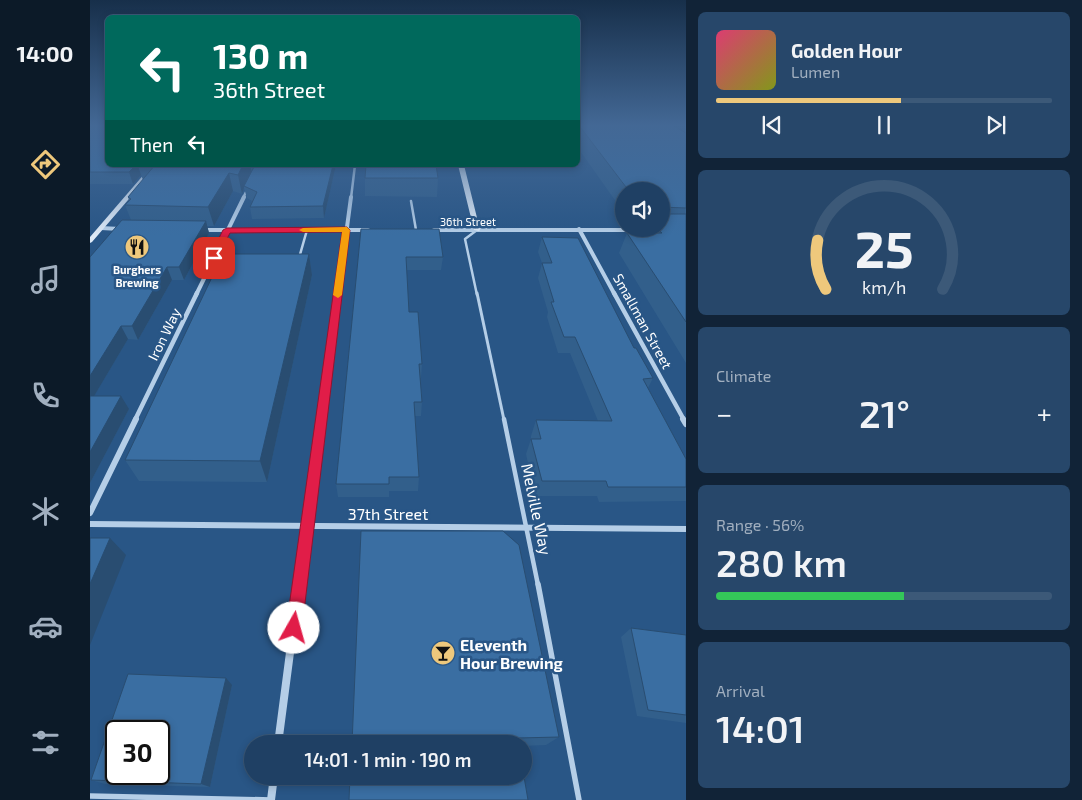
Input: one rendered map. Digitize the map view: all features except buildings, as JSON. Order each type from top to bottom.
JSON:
[{"type":"main road","points":[[461,167],[477,230]]},
{"type":"main road","points":[[90,241],[150,171],[157,168]]},
{"type":"street","points":[[279,735],[355,167]]},
{"type":"street","name":"Iron Way","points":[[90,514],[252,178]]},
{"type":"street","points":[[101,228],[123,229]]},
{"type":"street","name":"Smallman Street","points":[[579,229],[686,424]]},
{"type":"street","points":[[199,230],[376,230]]},
{"type":"street","name":"36th Street","points":[[406,230],[615,230]]},
{"type":"street","name":"37th Street","points":[[90,524],[686,529]]},
{"type":"street","points":[[271,800],[273,785]]},
{"type":"lane","points":[[411,201],[416,230]]},
{"type":"lane","points":[[290,258],[300,258],[307,230]]},
{"type":"lane","name":"Melville Way","points":[[477,230],[465,239],[526,528],[579,800]]},
{"type":"lane","points":[[214,258],[223,258]]},
{"type":"lane","points":[[90,796],[271,800]]},
{"type":"slow traffic","points":[[303,230],[347,230],[338,295]]},
{"type":"place","name":"Burghers Brewing","points":[[137,247]]},
{"type":"place","name":"Eleventh Hour Brewing","points":[[443,653]]},
{"type":"route","points":[[214,258],[227,230],[347,230],[294,628]]}]
